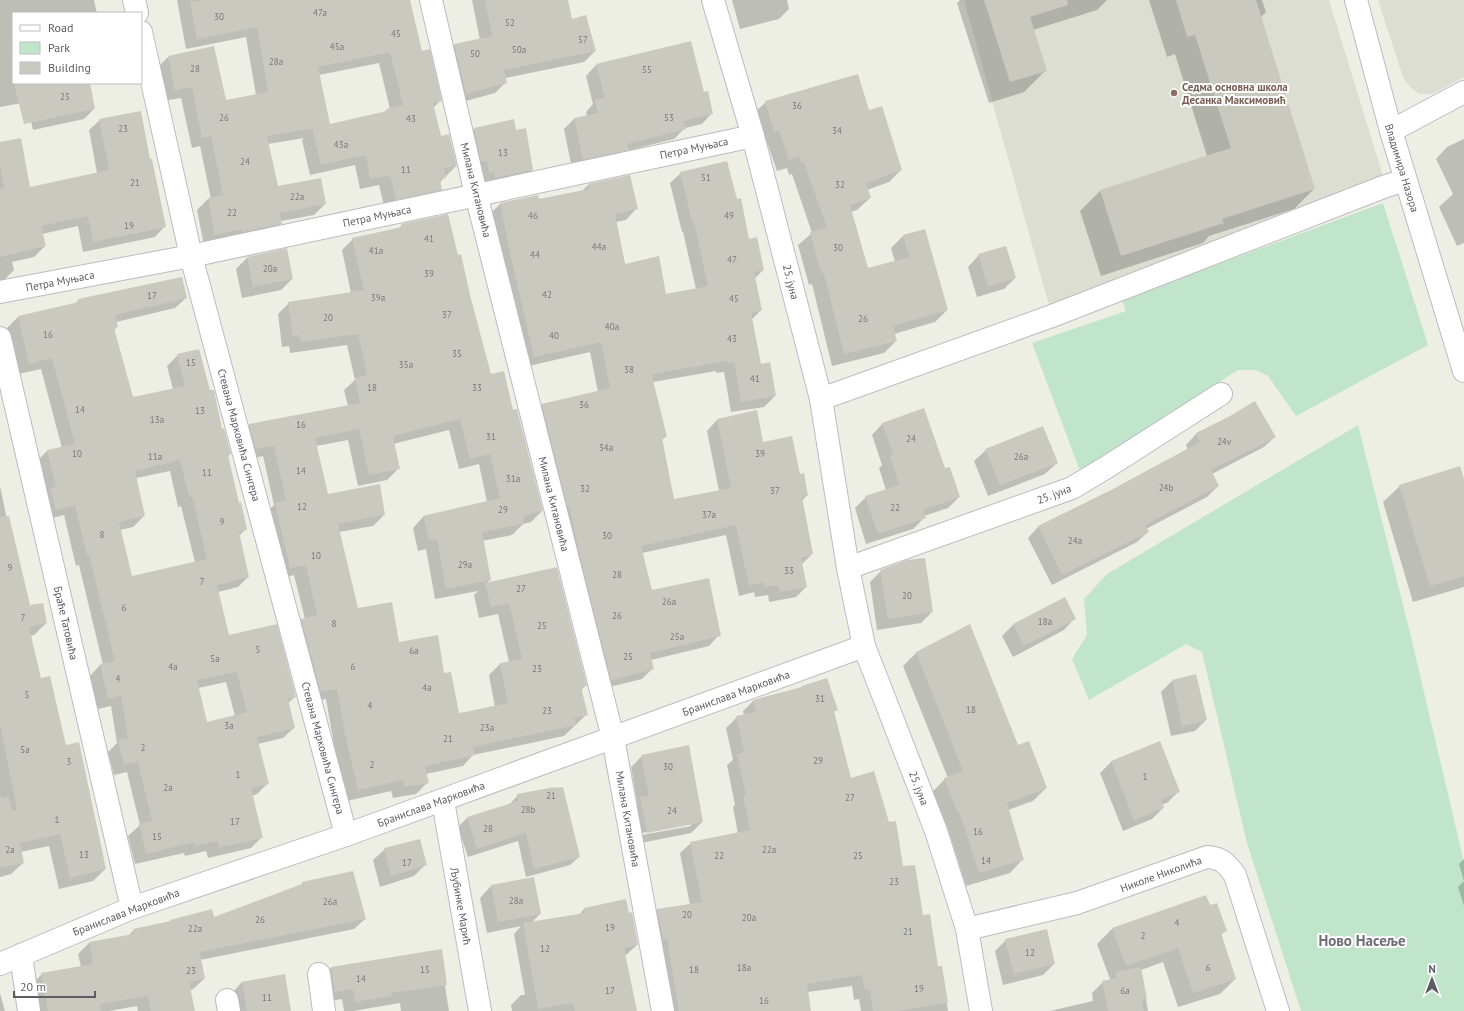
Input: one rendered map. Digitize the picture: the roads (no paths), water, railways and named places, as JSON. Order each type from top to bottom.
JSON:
[{"type":"street","points":[[134,0],[137,12]]},
{"type":"street","name":"Милана Китановића","points":[[431,0],[476,194],[613,738],[663,1011]]},
{"type":"street","name":"25. јуна","points":[[713,0],[753,136],[821,400],[848,568],[864,646],[936,831],[967,929],[981,1011]]},
{"type":"street","name":"Владимира Назора","points":[[1356,0],[1391,131],[1406,180],[1459,333],[1464,371]]},
{"type":"street","name":"Стевана Марковића Сингера","points":[[142,36],[191,256],[346,835]]},
{"type":"street","points":[[1391,131],[1464,92]]},
{"type":"street","name":"Петра Муњаса","points":[[0,292],[191,256],[753,136]]},
{"type":"street","points":[[821,400],[1052,316],[1378,189],[1406,180]]},
{"type":"street","name":"Браће Татовића","points":[[0,338],[132,908]]},
{"type":"street","name":"25. јуна","points":[[848,568],[1072,488],[1221,394]]},
{"type":"street","name":"Бранислава Марковића","points":[[0,964],[132,908],[346,835],[864,646]]},
{"type":"street","name":"Љубинке Марић","points":[[443,800],[480,1011]]},
{"type":"street","name":"Николе Николића","points":[[967,929],[1078,903],[1207,857],[1216,858],[1226,863],[1234,875],[1278,1011]]},
{"type":"street","points":[[21,954],[29,1011]]},
{"type":"street","points":[[319,974],[324,1011]]},
{"type":"place","name":"Седма основна школа Десанка Максимовић","points":[[1174,93]]},
{"type":"district","name":"Ново Насеље","points":[[1362,940]]}]
